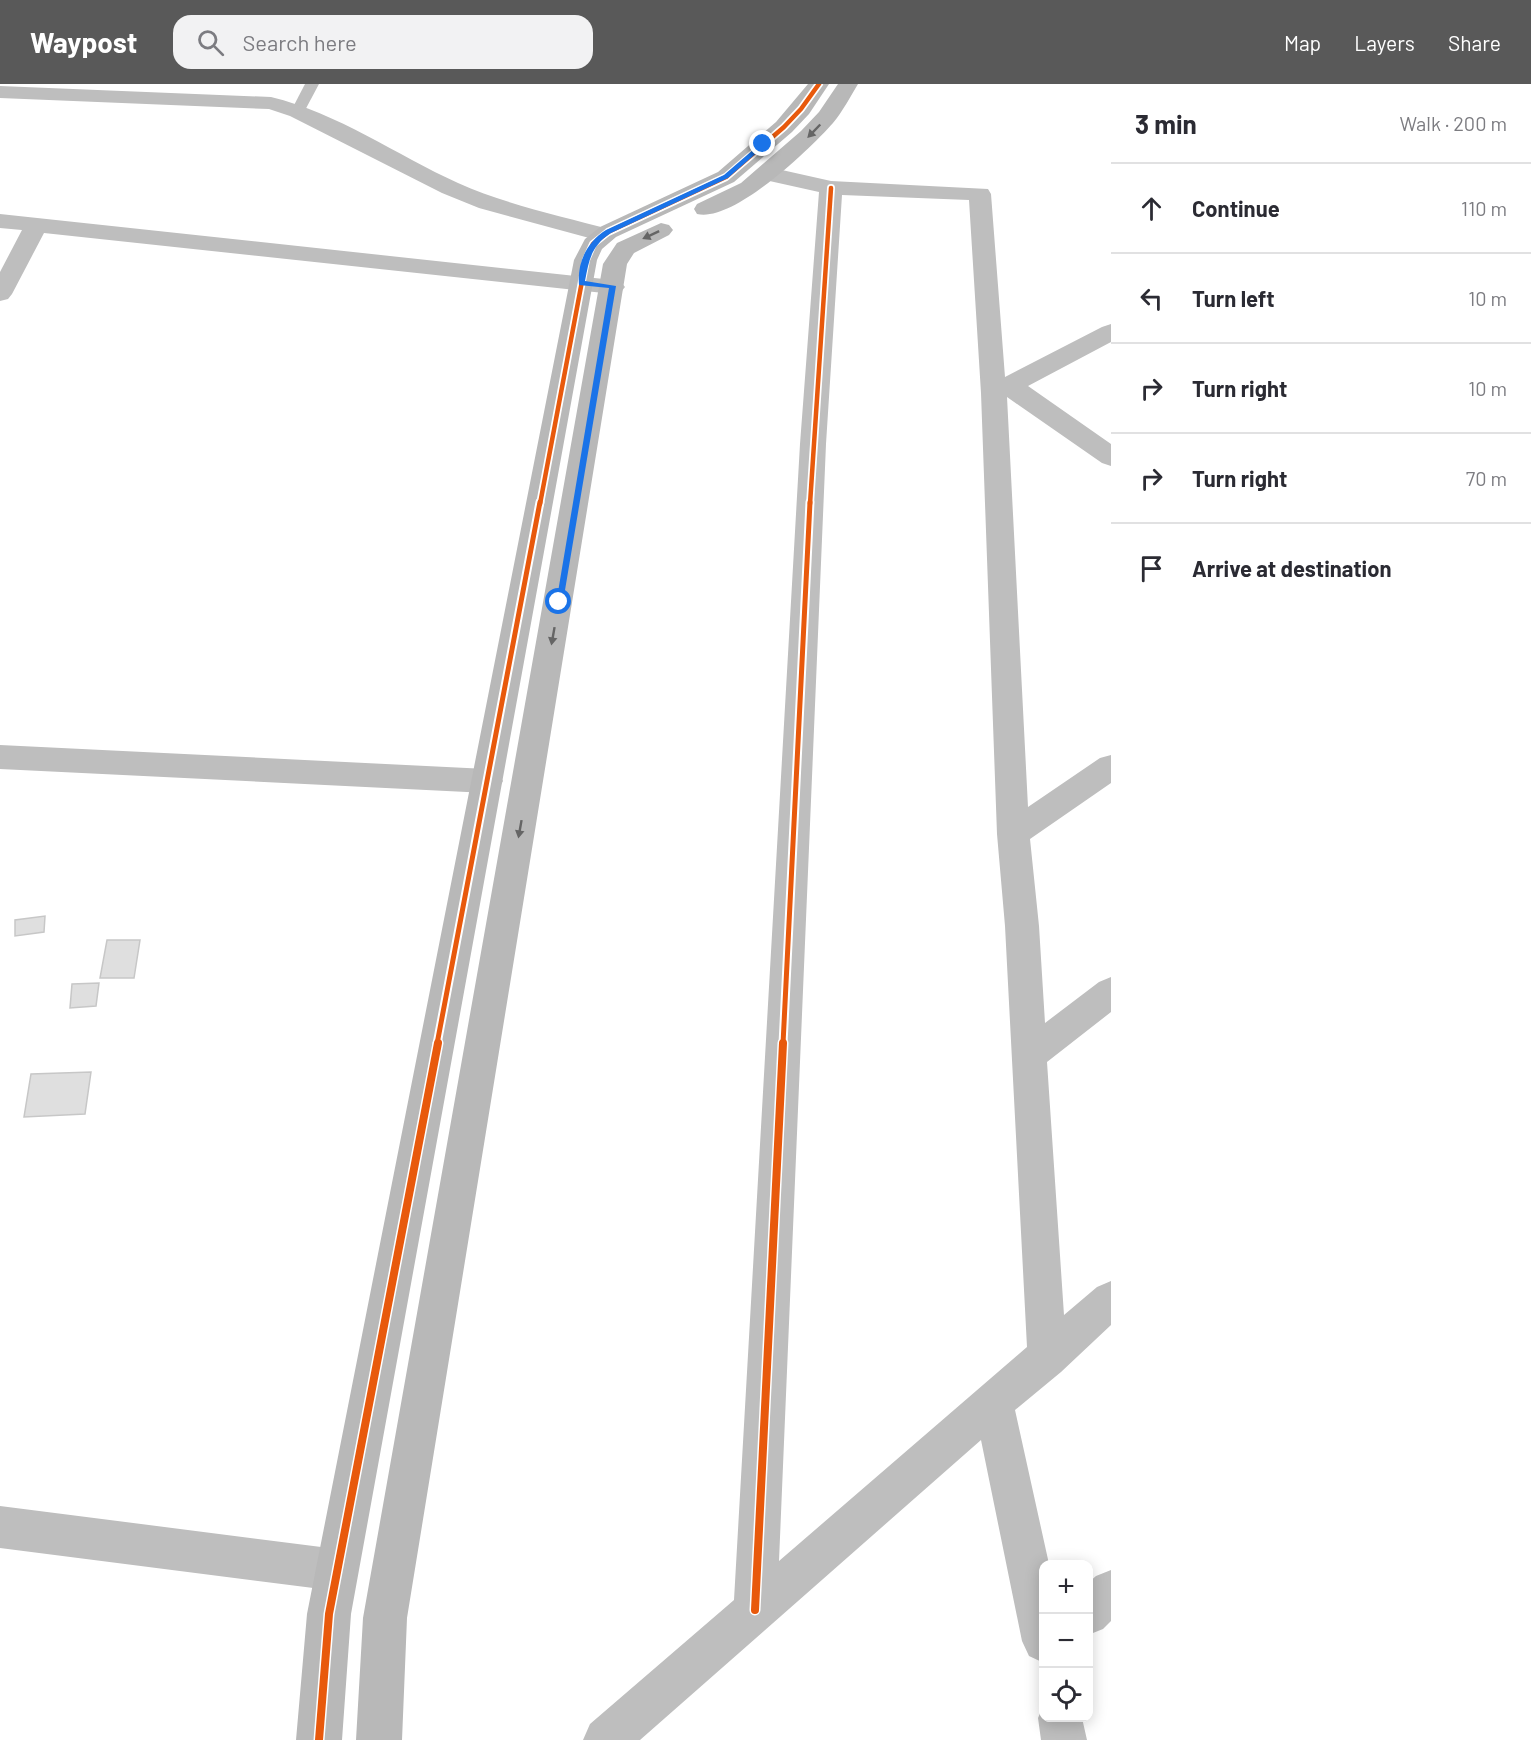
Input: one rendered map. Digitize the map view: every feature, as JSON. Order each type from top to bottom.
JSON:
[{"type":"street","points":[[319,1740],[328,1614],[587,253],[604,234],[726,177],[784,127],[801,109],[819,84]]},
{"type":"street","points":[[379,1740],[385,1618],[615,264],[625,248],[749,188],[809,136],[827,116],[848,84]]},
{"type":"street","points":[[0,92],[271,103],[298,111],[450,188],[487,202],[604,234]]},
{"type":"street","points":[[772,175],[831,188],[980,194],[1002,390],[1012,834],[1022,926],[1047,1358]]},
{"type":"street","points":[[755,1610],[813,444],[831,188]]},
{"type":"street","points":[[0,221],[613,286]]},
{"type":"street","points":[[0,294],[37,224]]},
{"type":"street","points":[[1002,390],[1106,341]]},
{"type":"street","points":[[1002,390],[1111,457]]},
{"type":"street","points":[[0,757],[487,782]]},
{"type":"street","points":[[1012,834],[1111,767]]},
{"type":"street","points":[[1029,1056],[1111,992]]},
{"type":"street","points":[[606,1740],[1111,1300]]},
{"type":"street","points":[[994,1404],[1039,1617]]},
{"type":"street","points":[[0,1527],[337,1570]]},
{"type":"street","points":[[1093,1610],[1111,1591]]},
{"type":"street","points":[[1061,1722],[1064,1740]]},
{"type":"lane","points":[[298,111],[312,84]]},
{"type":"building","points":[[45,916],[44,932],[15,936],[15,920]]},
{"type":"building","points":[[107,940],[140,940],[134,978],[100,978]]},
{"type":"building","points":[[99,983],[96,1006],[70,1008],[72,984]]},
{"type":"building","points":[[91,1072],[85,1114],[24,1117],[31,1074]]},
{"type":"cycle path","points":[[319,1740],[329,1614],[587,254],[593,244],[608,232],[726,177],[784,127],[801,109],[819,84]]},
{"type":"cycle path","points":[[755,1610],[813,444],[831,188]]},
{"type":"route","points":[[559,602],[613,286],[582,283],[587,253],[600,237],[618,226],[726,177],[763,144]]}]
